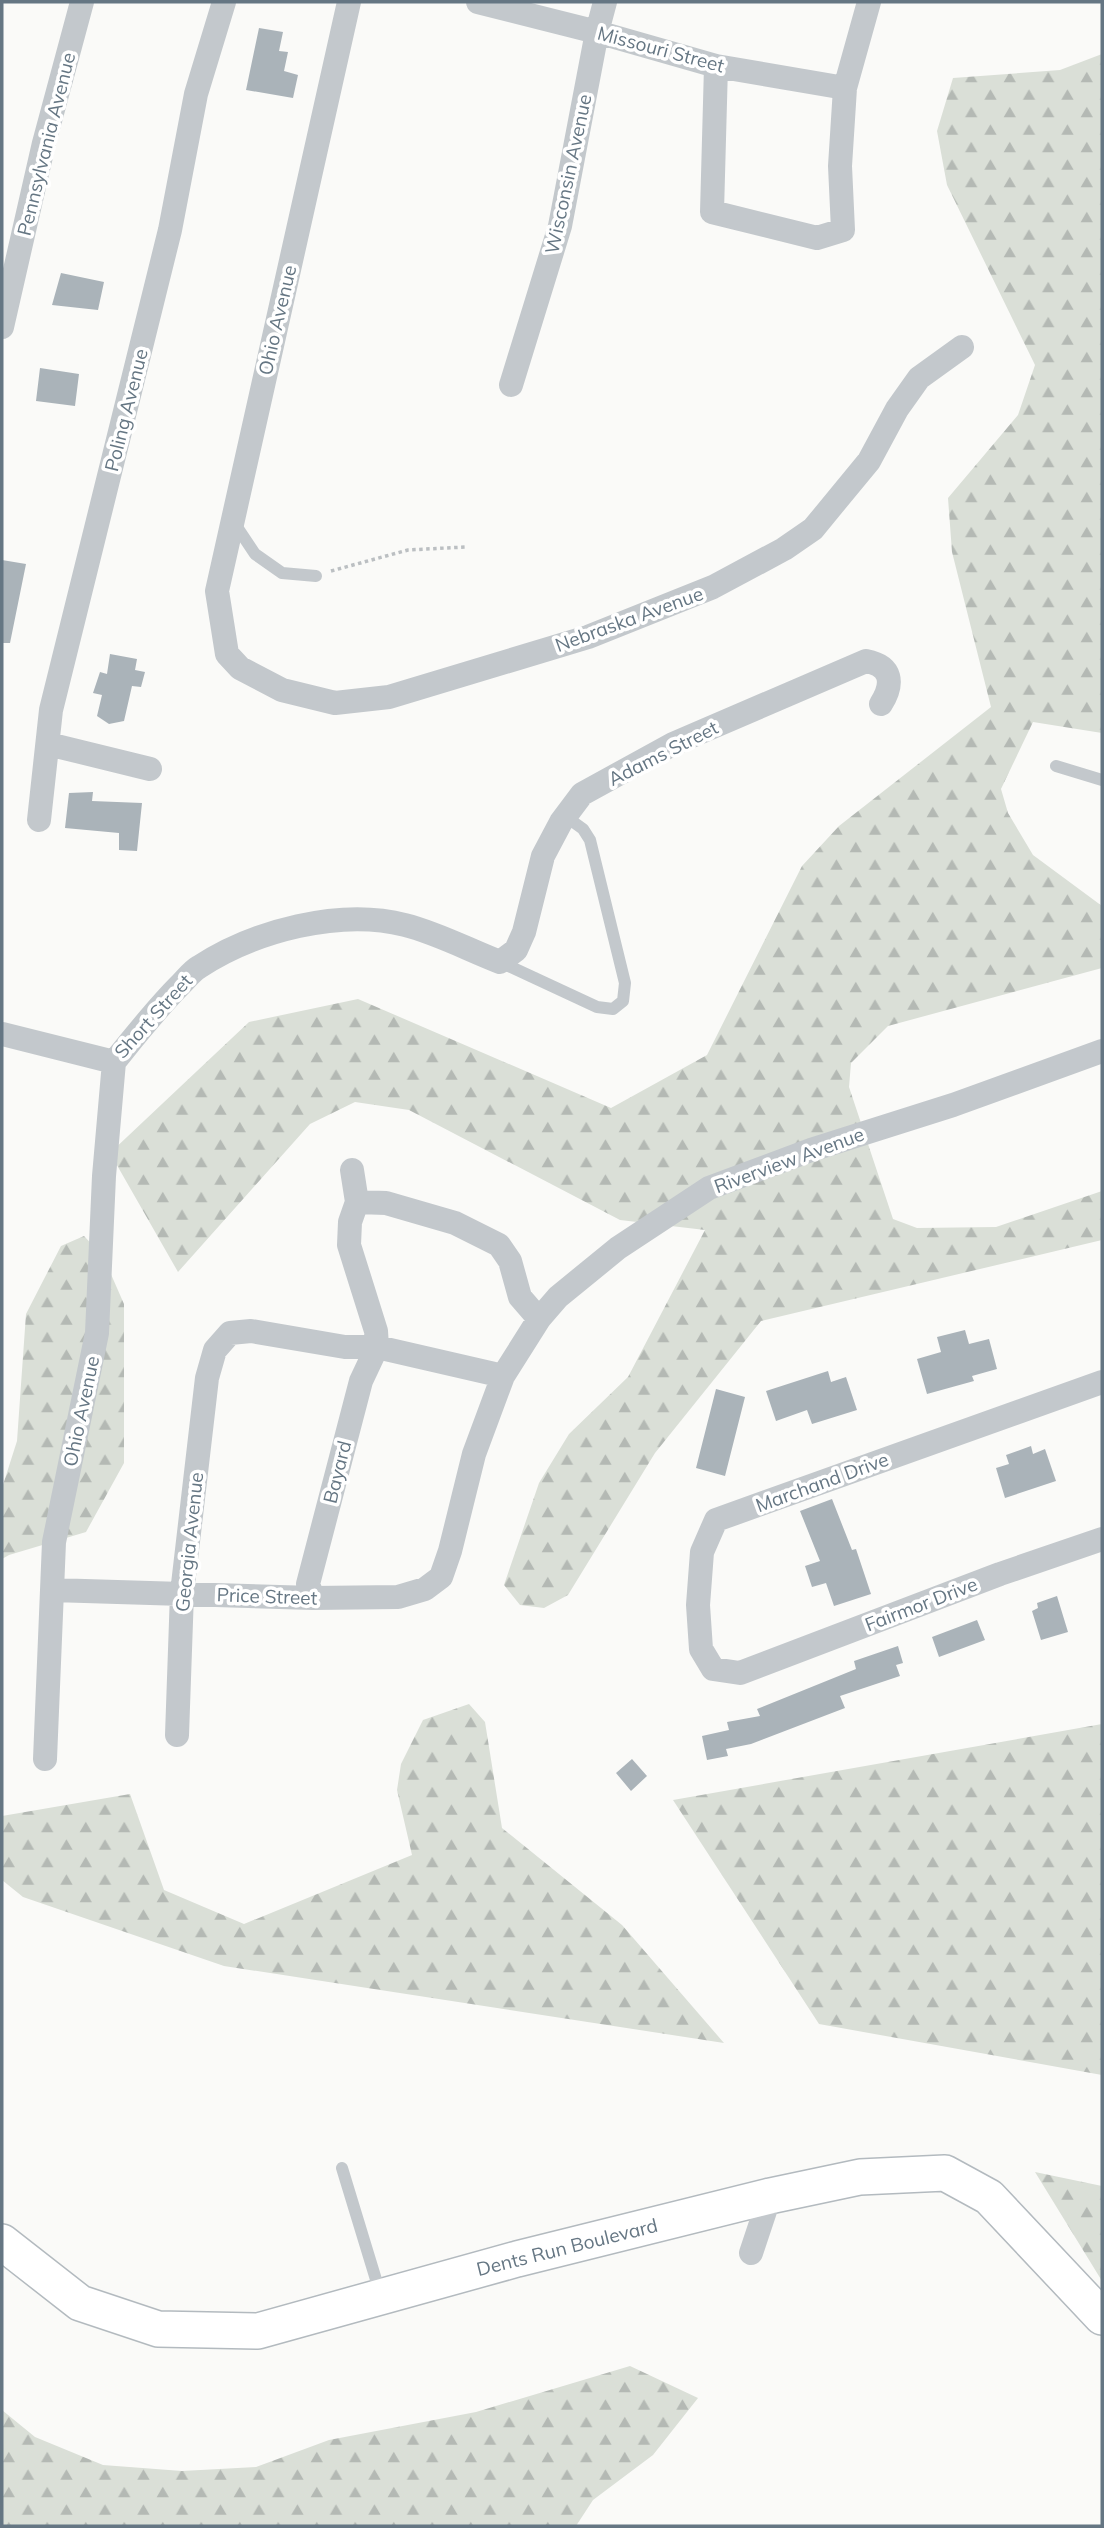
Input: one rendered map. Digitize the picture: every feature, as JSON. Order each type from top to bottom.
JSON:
[{"type":"street","name":"Pennsylvania Avenue","points":[[2,327],[44,143],[82,2]]},
{"type":"street","name":"Poling Avenue","points":[[39,820],[51,710],[170,230],[196,94],[224,2]]},
{"type":"street","name":"Ohio Avenue","points":[[223,639],[217,591],[349,2]]},
{"type":"street","name":"Missouri Street","points":[[478,2],[716,66],[845,88]]},
{"type":"street","name":"Wisconsin Avenue","points":[[511,385],[560,226],[605,2]]},
{"type":"street","points":[[716,66],[712,212],[817,238],[843,230],[840,166],[845,88],[869,2]]},
{"type":"street","name":"Nebraska Avenue","points":[[223,639],[227,654],[240,668],[282,690],[335,703],[389,697],[601,632],[713,587],[784,550],[813,529],[869,461],[897,409],[919,378],[962,347]]},
{"type":"street","name":"Adams Street","points":[[499,962],[516,950],[543,856],[551,838],[582,794],[673,744],[866,661],[878,663],[887,671],[890,684],[881,704]]},
{"type":"street","points":[[48,744],[150,769]]},
{"type":"street","name":"Short Street","points":[[2,1035],[114,1062],[156,1009],[198,968],[244,944],[291,928],[327,921],[367,920],[404,925],[499,962]]},
{"type":"street","name":"Riverview Avenue","points":[[398,1597],[425,1589],[441,1577],[474,1454],[503,1376],[540,1319],[558,1297],[618,1248],[709,1188],[811,1150],[953,1105],[1102,1051]]},
{"type":"street","name":"Ohio Avenue","points":[[45,1759],[54,1542],[97,1333],[104,1176],[114,1062]]},
{"type":"street","points":[[352,1170],[357,1202],[350,1222],[349,1245],[376,1331],[377,1347],[503,1376]]},
{"type":"street","points":[[357,1202],[386,1203],[455,1223],[499,1245],[510,1261],[520,1297],[540,1319]]},
{"type":"street","name":"Georgia Avenue","points":[[177,1735],[182,1593],[207,1378],[215,1350],[230,1334],[251,1331],[345,1347],[377,1347]]},
{"type":"street","name":"Bayard","points":[[313,1598],[308,1584],[361,1381],[377,1347]]},
{"type":"street","name":"Marchand Drive","points":[[740,1673],[713,1670],[701,1649],[698,1605],[702,1552],[716,1520],[1102,1382]]},
{"type":"street","name":"Fairmor Drive","points":[[740,1673],[1000,1574],[1102,1539]]},
{"type":"street","name":"Price Street","points":[[52,1590],[313,1598],[398,1597]]},
{"type":"street","name":"Dents Run Boulevard","points":[[2,2242],[80,2303],[158,2329],[258,2331],[517,2259],[770,2196],[860,2177],[944,2173],[989,2197],[1102,2317]]},
{"type":"street","points":[[751,2253],[770,2196]]},
{"type":"lane","points":[[232,521],[255,554],[282,573],[316,576]]},
{"type":"lane","points":[[1056,766],[1102,780]]},
{"type":"lane","points":[[499,962],[597,1007],[613,1009],[623,1001],[625,983],[590,840],[583,829],[565,816]]},
{"type":"lane","points":[[342,2168],[381,2297]]},
{"type":"path","points":[[316,576],[408,550],[465,547]]},
{"type":"green space","points":[[1102,54],[1102,733],[1033,722],[1001,789],[1008,813],[1033,855],[1102,906],[1102,968],[888,1026],[851,1063],[849,1087],[893,1219],[917,1228],[996,1227],[1102,1191],[1102,1240],[761,1321],[655,1453],[568,1595],[544,1608],[520,1605],[504,1585],[539,1483],[569,1434],[628,1377],[705,1230],[620,1220],[409,1110],[355,1102],[310,1124],[178,1272],[110,1153],[249,1022],[358,999],[611,1108],[707,1055],[802,866],[839,826],[991,707],[952,552],[948,498],[1018,415],[1035,365],[947,185],[937,131],[953,78],[1060,70]]},
{"type":"green space","points":[[84,1236],[103,1256],[124,1304],[124,1463],[86,1532],[2,1559],[2,1488],[17,1441],[26,1314],[61,1246]]},
{"type":"green space","points":[[469,1704],[485,1722],[502,1828],[622,1925],[724,2043],[224,1966],[23,1897],[2,1880],[2,1816],[130,1794],[164,1890],[244,1924],[412,1855],[397,1790],[401,1764],[423,1720]]},
{"type":"green space","points":[[1102,1724],[1102,2075],[819,2024],[673,1800]]},
{"type":"green space","points":[[1035,2172],[1102,2186],[1102,2281]]},
{"type":"green space","points":[[630,2366],[698,2398],[653,2455],[593,2500],[576,2526],[2,2526],[2,2410],[35,2437],[103,2465],[182,2471],[256,2467],[329,2440],[476,2412]]},
{"type":"building","points":[[259,28],[283,32],[279,51],[288,52],[284,71],[298,75],[293,98],[246,90]]},
{"type":"building","points":[[61,273],[104,282],[98,310],[52,305]]},
{"type":"building","points":[[40,368],[79,374],[75,406],[36,401]]},
{"type":"building","points":[[2,560],[26,564],[10,643],[2,643]]},
{"type":"building","points":[[110,654],[137,659],[135,670],[145,672],[141,687],[132,686],[124,721],[109,724],[97,716],[102,695],[93,693],[100,672],[107,674]]},
{"type":"building","points":[[93,792],[92,801],[142,803],[137,851],[119,850],[119,833],[65,828],[69,793]]},
{"type":"building","points":[[965,1330],[969,1344],[989,1339],[997,1369],[972,1376],[974,1381],[927,1394],[917,1359],[941,1352],[937,1337]]},
{"type":"building","points":[[828,1371],[831,1382],[846,1377],[857,1410],[812,1424],[807,1410],[776,1421],[766,1391]]},
{"type":"building","points":[[716,1389],[745,1397],[725,1476],[696,1468]]},
{"type":"building","points":[[1031,1446],[1033,1454],[1045,1449],[1056,1481],[1005,1498],[996,1468],[1009,1464],[1006,1455]]},
{"type":"building","points":[[832,1499],[852,1550],[856,1549],[871,1594],[834,1606],[826,1583],[812,1587],[805,1566],[820,1561],[800,1511]]},
{"type":"building","points":[[1057,1596],[1068,1632],[1041,1640],[1032,1611],[1038,1608],[1037,1603]]},
{"type":"building","points":[[977,1620],[985,1640],[939,1657],[932,1637]]},
{"type":"building","points":[[898,1646],[903,1663],[896,1665],[900,1676],[840,1696],[845,1708],[751,1744],[726,1749],[728,1756],[707,1760],[702,1736],[729,1730],[727,1722],[760,1716],[757,1709],[856,1669],[854,1661]]},
{"type":"building","points":[[632,1759],[647,1776],[631,1791],[616,1773]]}]
